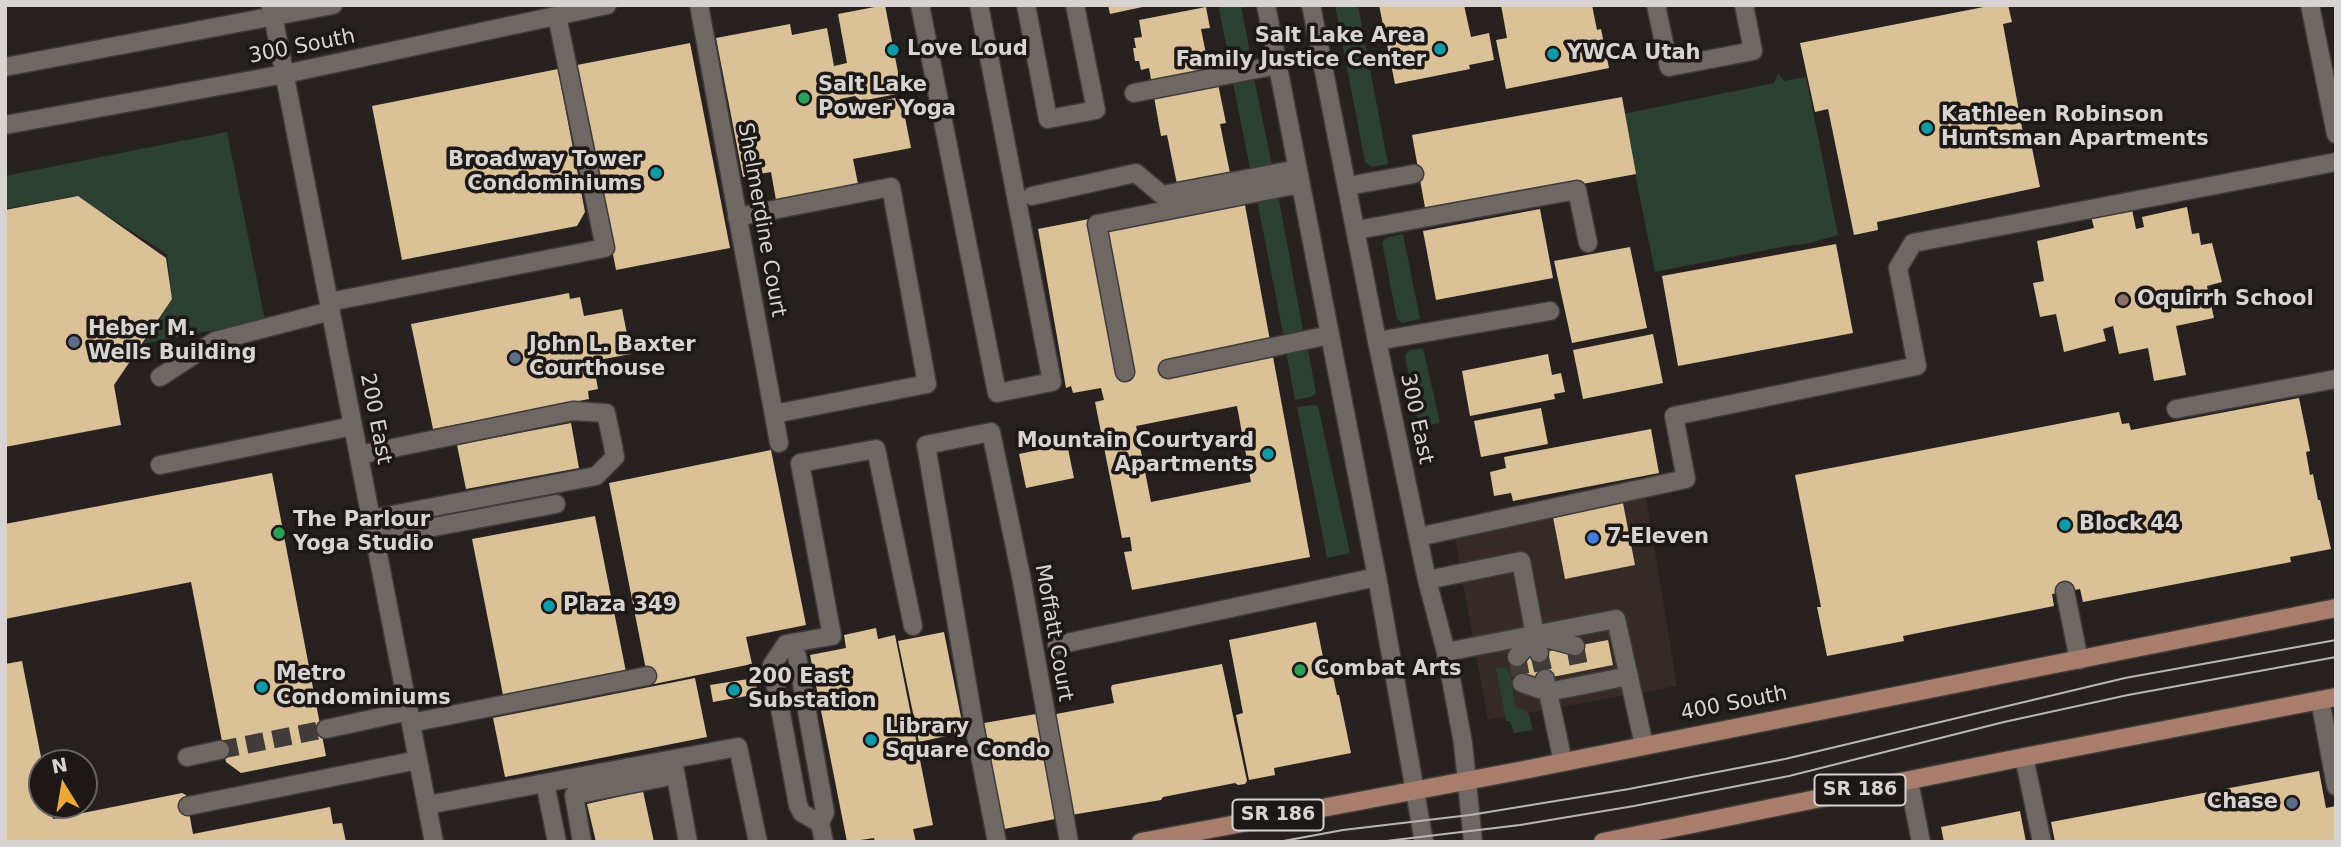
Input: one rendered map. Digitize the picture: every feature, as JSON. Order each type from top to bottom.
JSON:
[{"type":"main road","name":"400 South","points":[[1141,842],[1467,782],[2336,608]]},
{"type":"main road","name":"SR 186","points":[[1603,842],[2328,699]]},
{"type":"street","name":"300 South","points":[[5,67],[272,11],[333,5]]},
{"type":"street","name":"300 South","points":[[5,125],[285,74],[607,5]]},
{"type":"street","name":"Shelmerdine Court","points":[[699,5],[779,443]]},
{"type":"street","points":[[920,5],[997,393],[1052,382],[979,5]]},
{"type":"street","points":[[1026,5],[1048,119],[1096,110],[1075,5]]},
{"type":"street","points":[[1266,5],[1377,577],[1424,842]]},
{"type":"street","name":"300 East","points":[[1311,5],[1377,341],[1427,580],[1446,652],[1463,743],[1473,842]]},
{"type":"street","points":[[1656,5],[1669,67],[1753,51],[1744,5]]},
{"type":"street","points":[[2310,5],[2331,85],[2336,134]]},
{"type":"street","name":"200 East","points":[[272,11],[434,842]]},
{"type":"street","points":[[160,377],[215,341],[330,307],[605,248],[557,16]]},
{"type":"street","points":[[1134,93],[1278,65]]},
{"type":"street","points":[[1418,537],[1686,479],[1674,416],[1917,366],[1898,268],[1913,243],[2336,162]]},
{"type":"street","points":[[1032,196],[1136,173],[1162,195],[1299,176]]},
{"type":"street","points":[[1348,187],[1414,174]]},
{"type":"street","points":[[1125,372],[1097,224],[1299,176]]},
{"type":"street","points":[[737,217],[891,187],[927,384],[774,414]]},
{"type":"street","points":[[1357,230],[1577,190],[1588,243]]},
{"type":"street","points":[[1377,341],[1550,311]]},
{"type":"street","points":[[1168,369],[1330,335]]},
{"type":"street","points":[[2176,408],[2336,379]]},
{"type":"street","points":[[359,455],[573,411],[606,414],[615,457],[596,476],[371,519]]},
{"type":"street","points":[[160,464],[353,426]]},
{"type":"street","name":"Moffatt Court","points":[[997,842],[926,445],[992,432],[1069,842]]},
{"type":"street","points":[[820,824],[802,813],[798,804],[772,665],[786,644],[832,636],[800,463],[876,449],[913,626]]},
{"type":"street","points":[[375,538],[556,503]]},
{"type":"street","points":[[1427,580],[1521,561],[1539,653]]},
{"type":"street","points":[[1057,645],[1377,577]]},
{"type":"street","points":[[2065,591],[2079,660]]},
{"type":"street","points":[[1446,652],[1616,619],[1644,745]]},
{"type":"street","points":[[1535,635],[1575,646]]},
{"type":"street","points":[[1517,657],[1535,635]]},
{"type":"street","points":[[797,656],[825,812],[820,824],[824,842]]},
{"type":"street","points":[[1546,685],[1580,672]]},
{"type":"street","points":[[326,729],[648,676]]},
{"type":"street","points":[[1522,683],[1546,685],[1629,676]]},
{"type":"street","points":[[1546,685],[1563,762]]},
{"type":"street","points":[[2328,699],[2336,786]]},
{"type":"street","points":[[582,842],[574,795],[738,747],[758,842]]},
{"type":"street","points":[[187,757],[220,750]]},
{"type":"street","points":[[2024,757],[2042,842]]},
{"type":"street","points":[[188,806],[418,761]]},
{"type":"street","points":[[427,805],[545,783],[674,767]]},
{"type":"street","points":[[674,767],[688,842]]},
{"type":"street","points":[[1909,781],[1921,842]]},
{"type":"street","points":[[545,783],[557,842]]},
{"type":"shaded area","points":[[1644,485],[1677,686],[1488,720],[1452,523]]},
{"type":"green space","points":[[1218,5],[1241,5],[1252,64],[1231,68]]},
{"type":"green space","points":[[1335,5],[1358,5],[1388,164],[1372,167],[1365,162]]},
{"type":"green space","points":[[1778,73],[1784,81],[1806,77],[1838,235],[1806,244],[1655,272],[1623,114],[1774,83]]},
{"type":"green space","points":[[1253,74],[1272,165],[1271,168],[1251,173],[1232,78]]},
{"type":"green space","points":[[227,132],[265,320],[143,344],[172,299],[167,254],[76,196],[5,209],[5,176]]},
{"type":"green space","points":[[1275,197],[1279,200],[1303,330],[1299,336],[1284,338],[1257,200]]},
{"type":"green space","points":[[1403,234],[1420,319],[1402,323],[1397,319],[1382,242],[1386,238]]},
{"type":"green space","points":[[1302,347],[1308,350],[1316,393],[1311,397],[1295,400],[1286,351]]},
{"type":"green space","points":[[1423,348],[1440,423],[1419,427],[1405,356],[1409,350]]},
{"type":"green space","points":[[1318,406],[1350,553],[1327,558],[1297,407]]},
{"type":"green space","points":[[1496,668],[1505,668],[1510,674],[1516,708],[1524,709],[1529,715],[1533,730],[1514,733],[1510,721],[1506,721]]},
{"type":"building","points":[[885,5],[902,93],[861,101],[855,96],[840,99],[843,108],[901,97],[911,148],[853,159],[858,184],[776,200],[771,172],[743,177],[716,38],[790,24],[792,35],[827,28],[834,66],[847,63],[838,14]]},
{"type":"building","points":[[1108,5],[1147,5],[1147,6],[1110,14]]},
{"type":"building","name":"Salt Lake Area Family Justice Center","points":[[1379,5],[1464,5],[1471,37],[1489,33],[1494,60],[1469,65],[1470,69],[1395,84]]},
{"type":"building","name":"YWCA Utah","points":[[1501,5],[1592,5],[1597,30],[1601,29],[1609,68],[1506,89],[1496,40],[1507,38]]},
{"type":"building","name":"Kathleen Robinson Huntsman Apartments","points":[[1994,5],[2008,5],[2012,22],[2003,24],[2025,144],[2031,143],[2040,187],[1877,222],[1878,230],[1854,235],[1828,109],[1815,112],[1800,43]]},
{"type":"building","points":[[1206,7],[1210,28],[1201,29],[1206,54],[1214,53],[1218,72],[1152,85],[1149,68],[1141,70],[1139,61],[1135,61],[1134,38],[1142,37],[1139,20]]},
{"type":"building","name":"Broadway Tower Condominiums","points":[[690,43],[730,248],[616,270],[577,65]]},
{"type":"building","points":[[558,69],[585,212],[577,226],[402,260],[372,106]]},
{"type":"building","points":[[1218,84],[1226,123],[1220,124],[1231,178],[1178,189],[1167,135],[1161,136],[1154,97]]},
{"type":"building","points":[[1622,97],[1636,174],[1426,213],[1412,135]]},
{"type":"building","points":[[1242,189],[1310,557],[1132,590],[1124,552],[1132,551],[1130,537],[1122,538],[1095,402],[1104,400],[1101,388],[1073,393],[1071,386],[1066,388],[1038,229]],"holes":[[[1237,406],[1251,482],[1151,502],[1136,426]]]},
{"type":"building","name":"Heber M. Wells Building","points":[[78,196],[166,258],[172,299],[114,385],[121,425],[5,447],[5,210]]},
{"type":"building","name":"Oquirrh School","points":[[2131,204],[2136,229],[2144,227],[2142,217],[2187,207],[2192,234],[2199,233],[2201,245],[2212,243],[2222,282],[2207,286],[2214,318],[2176,326],[2186,375],[2154,381],[2148,348],[2119,354],[2113,326],[2103,329],[2106,341],[2064,352],[2056,314],[2040,317],[2033,283],[2044,281],[2037,241],[2094,228],[2090,212]]},
{"type":"building","points":[[1540,209],[1553,278],[1436,300],[1423,231]]},
{"type":"building","points":[[1836,244],[1853,333],[1678,366],[1662,276]]},
{"type":"building","points":[[1630,247],[1647,328],[1572,343],[1554,261]]},
{"type":"building","name":"John L. Baxter Courthouse","points":[[569,293],[570,299],[580,297],[584,316],[622,309],[631,354],[593,361],[598,389],[588,391],[589,399],[433,429],[411,324]]},
{"type":"building","points":[[1653,334],[1663,383],[1583,399],[1573,350]]},
{"type":"building","points":[[1548,354],[1552,375],[1561,373],[1565,392],[1554,394],[1555,399],[1470,416],[1462,371]]},
{"type":"building","name":"Block 44","points":[[2299,398],[2310,451],[2306,452],[2310,475],[2313,474],[2331,549],[2290,557],[2291,562],[2083,602],[2080,589],[2052,594],[2054,606],[1903,636],[1904,641],[1827,656],[1817,607],[1821,607],[1795,475],[2119,412],[2122,424],[2129,423],[2131,430]]},
{"type":"building","points":[[1541,408],[1548,444],[1481,457],[1474,421]]},
{"type":"building","points":[[571,423],[579,468],[466,489],[457,445]]},
{"type":"building","points":[[1651,429],[1659,473],[1513,501],[1511,493],[1494,496],[1490,472],[1506,468],[1504,457]]},
{"type":"building","points":[[1067,444],[1074,478],[1026,488],[1019,454]]},
{"type":"building","points":[[771,450],[806,625],[746,637],[752,664],[649,685],[609,483]]},
{"type":"building","name":"Metro Condominiums","points":[[272,473],[326,756],[241,773],[226,762],[191,582],[5,619],[5,524]]},
{"type":"building","name":"7-Eleven","points":[[1622,498],[1635,565],[1565,579],[1552,512]]},
{"type":"building","name":"Plaza 349","points":[[595,516],[626,672],[503,695],[472,539]]},
{"type":"building","points":[[1316,622],[1327,677],[1333,676],[1339,695],[1351,753],[1274,768],[1275,775],[1249,780],[1236,715],[1243,713],[1229,640]]},
{"type":"building","name":"Library Square Condo","points":[[876,628],[878,639],[895,635],[933,825],[913,829],[916,842],[875,842],[874,838],[847,842],[810,655],[846,648],[844,635]]},
{"type":"building","points":[[944,632],[964,732],[919,742],[898,641]]},
{"type":"building","points":[[1608,640],[1613,665],[1517,684],[1512,658]]},
{"type":"building","points":[[22,661],[39,749],[28,749],[28,819],[98,819],[98,810],[182,793],[186,795],[193,834],[330,807],[333,824],[342,823],[346,842],[5,842],[5,664]]},
{"type":"building","points":[[1222,664],[1247,781],[1245,784],[1235,783],[1163,797],[1161,800],[1071,815],[1051,715],[1114,703],[1112,685]]},
{"type":"building","points":[[695,678],[707,737],[505,777],[493,718]]},
{"type":"building","name":"200 East Substation","points":[[755,678],[758,694],[713,702],[710,685]]},
{"type":"building","points":[[1036,714],[1055,819],[1004,829],[984,723]]},
{"type":"building","points":[[2319,771],[2326,808],[2336,806],[2334,842],[2055,842],[2051,822]]},
{"type":"building","points":[[643,791],[654,842],[596,842],[587,804]]},
{"type":"building","points":[[2020,811],[2026,842],[1944,842],[1941,827]]},
{"type":"tunnel","points":[[1575,646],[1580,672]]},
{"type":"tunnel","points":[[1539,653],[1545,679]]},
{"type":"tunnel","points":[[1517,657],[1522,683]]},
{"type":"tunnel","points":[[220,750],[326,729]]},
{"type":"tram line","points":[[1278,842],[1343,830],[1470,815],[1629,789],[1785,759],[2125,678],[2336,640]]},
{"type":"tram line","points":[[1378,842],[1520,825],[1634,806],[1789,776],[2004,722],[2128,695],[2336,657]]},
{"type":"place","name":"Salt Lake Area Family Justice Center","points":[[1440,49]]},
{"type":"place","name":"Love Loud","points":[[893,50]]},
{"type":"place","name":"YWCA Utah","points":[[1553,54]]},
{"type":"place","name":"Salt Lake Power Yoga","points":[[804,98]]},
{"type":"place","name":"Kathleen Robinson Huntsman Apartments","points":[[1927,128]]},
{"type":"place","name":"Broadway Tower Condominiums","points":[[656,173]]},
{"type":"place","name":"Oquirrh School","points":[[2123,300]]},
{"type":"place","name":"Heber M. Wells Building","points":[[74,342]]},
{"type":"place","name":"John L. Baxter Courthouse","points":[[515,358]]},
{"type":"place","name":"Mountain Courtyard Apartments","points":[[1268,454]]},
{"type":"place","name":"Block 44","points":[[2065,525]]},
{"type":"place","name":"The Parlour Yoga Studio","points":[[279,533]]},
{"type":"place","name":"7-Eleven","points":[[1593,538]]},
{"type":"place","name":"Plaza 349","points":[[549,606]]},
{"type":"place","name":"Combat Arts","points":[[1300,670]]},
{"type":"place","name":"Metro Condominiums","points":[[262,687]]},
{"type":"place","name":"200 East Substation","points":[[734,690]]},
{"type":"place","name":"Library Square Condo","points":[[871,740]]},
{"type":"place","name":"Chase","points":[[2292,803]]}]
